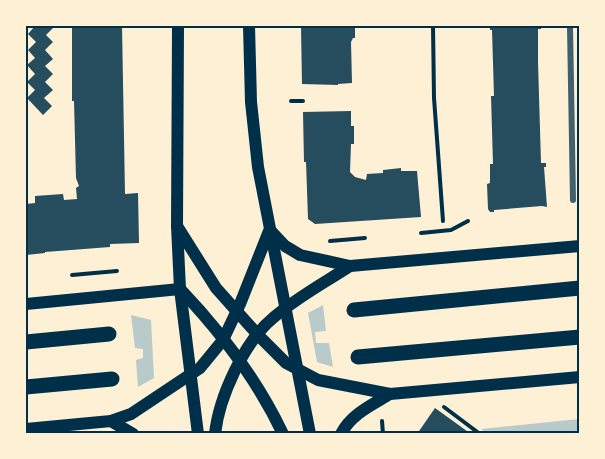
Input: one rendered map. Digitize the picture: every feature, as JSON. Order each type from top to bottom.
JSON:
[{"type":"main road","points":[[178,26],[177,226],[180,289],[198,434]]},
{"type":"main road","points":[[249,26],[254,133],[269,229],[310,434]]},
{"type":"main road","points":[[177,226],[216,288],[258,335],[286,363],[318,381],[390,394],[579,377]]},
{"type":"main road","points":[[269,229],[285,246],[300,255],[350,266],[579,246]]},
{"type":"main road","points":[[26,429],[111,421],[131,414],[200,368],[223,340],[237,311],[269,229]]},
{"type":"main road","points":[[215,434],[217,419],[231,376],[258,335],[285,309],[350,266]]},
{"type":"main road","points":[[354,310],[579,288]]},
{"type":"main road","points":[[26,304],[180,289]]},
{"type":"main road","points":[[180,289],[201,311],[259,388],[283,434]]},
{"type":"main road","points":[[26,342],[110,334]]},
{"type":"main road","points":[[358,357],[579,337]]},
{"type":"main road","points":[[26,387],[112,379]]},
{"type":"main road","points":[[341,434],[346,424],[355,416],[390,394]]},
{"type":"main road","points":[[111,421],[133,434]]},
{"type":"street","points":[[570,26],[573,200]]},
{"type":"path","points":[[433,26],[434,98],[443,221]]},
{"type":"path","points":[[291,101],[303,101]]},
{"type":"path","points":[[421,233],[451,230],[468,221]]},
{"type":"path","points":[[334,241],[365,238]]},
{"type":"path","points":[[72,275],[117,271]]},
{"type":"path","points":[[441,405],[480,434]]},
{"type":"path","points":[[382,421],[383,434]]},
{"type":"shaded area","points":[[323,305],[326,331],[315,332],[316,343],[329,343],[333,367],[317,362],[308,313]]},
{"type":"shaded area","points":[[131,315],[151,320],[154,378],[138,387],[136,360],[143,358],[143,349],[135,348]]},
{"type":"shaded area","points":[[579,419],[579,433],[488,434],[481,429]]},
{"type":"building","points":[[35,26],[54,27],[46,35],[53,42],[45,50],[53,59],[45,66],[53,74],[45,82],[53,90],[44,98],[52,106],[43,115],[27,98],[35,90],[27,82],[35,74],[27,65],[35,58],[28,50],[36,42],[28,34]]},
{"type":"building","points":[[72,26],[122,26],[125,194],[138,193],[139,243],[110,244],[110,247],[26,255],[26,204],[35,203],[35,196],[63,194],[64,200],[77,199],[76,188],[79,186],[76,178],[74,101],[72,101]]},
{"type":"building","points":[[301,26],[355,26],[355,38],[351,42],[352,83],[302,84]]},
{"type":"building","points":[[490,26],[541,26],[541,29],[538,29],[538,62],[541,163],[546,163],[544,167],[547,207],[494,210],[494,212],[488,209],[487,184],[490,183],[490,164],[493,164],[491,96],[494,96]]},
{"type":"building","points":[[351,111],[354,144],[351,144],[350,172],[355,177],[366,180],[367,174],[383,173],[383,170],[401,168],[401,171],[417,171],[421,217],[315,224],[308,219],[303,112]]},
{"type":"building","points":[[435,408],[471,434],[417,434]]}]
